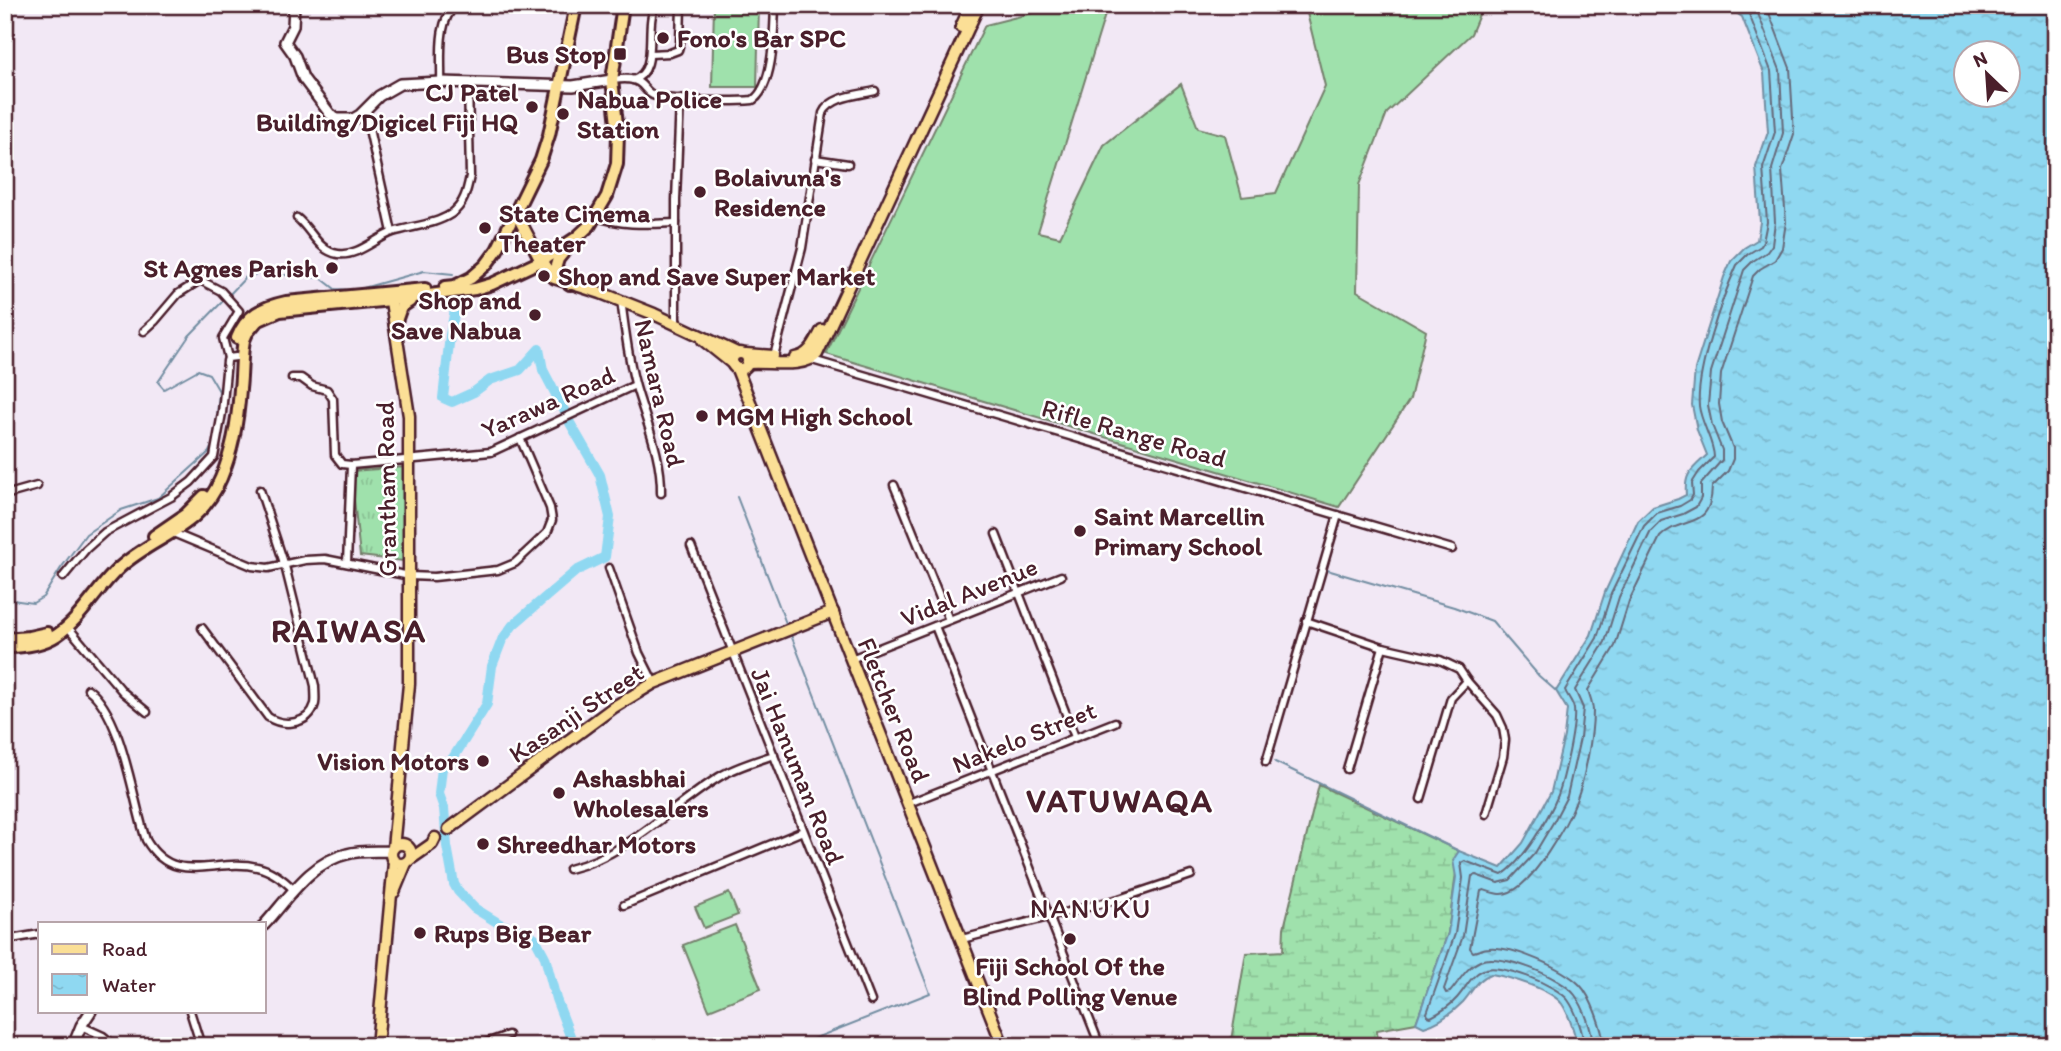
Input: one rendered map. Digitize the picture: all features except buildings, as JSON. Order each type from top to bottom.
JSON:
[{"type":"highway","points":[[5,647],[44,642],[67,626],[122,565],[184,526],[209,500],[222,476],[239,405],[244,340],[257,321],[280,311],[455,286],[471,278],[485,265],[497,250],[546,147],[576,5]]},
{"type":"highway","points":[[570,284],[558,275],[555,267],[561,255],[595,216],[607,196],[618,156],[612,80],[623,5]]},
{"type":"highway","points":[[5,639],[41,635],[57,626],[117,560],[196,506],[214,479],[221,458],[233,403],[232,358],[237,338],[249,318],[258,311],[286,302],[415,298],[475,289],[541,261],[576,238]]},
{"type":"highway","points":[[395,324],[401,307],[415,298]]},
{"type":"main road","points":[[294,5],[293,26],[285,42],[295,56],[303,78],[330,114],[337,119],[353,118],[393,87],[408,83],[573,86],[612,80]]},
{"type":"main road","points":[[807,358],[971,5]]},
{"type":"main road","points":[[515,211],[541,261],[554,278],[621,300],[714,341],[741,362],[800,363],[817,354],[979,5]]},
{"type":"main road","name":"Grantham Road","points":[[377,1046],[409,684],[409,416],[391,297]]},
{"type":"main road","points":[[741,362],[774,356],[807,358]]},
{"type":"main road","name":"Fletcher Road","points":[[741,362],[746,389],[1002,1046]]},
{"type":"main road","points":[[746,389],[753,369],[788,363]]},
{"type":"main road","name":"Kasanji Street","points":[[408,855],[442,834],[614,707],[654,683],[833,612]]},
{"type":"main road","name":"Grantham Road","points":[[390,903],[408,855],[398,811]]},
{"type":"main road","points":[[266,923],[318,867],[340,855],[374,852],[392,855],[401,864],[408,855],[400,845],[392,855]]},
{"type":"main road","points":[[73,1046],[90,1012]]},
{"type":"street","points":[[441,82],[443,30],[446,16],[456,5]]},
{"type":"street","points":[[612,80],[633,80],[642,76],[650,54],[653,11],[656,5]]},
{"type":"street","points":[[650,54],[674,52],[679,47],[681,5]]},
{"type":"street","points":[[633,80],[650,94],[680,99],[757,98],[770,65],[775,5]]},
{"type":"street","points":[[297,218],[315,240],[337,254],[357,250],[392,232],[432,222],[450,214],[461,205],[470,176],[468,83]]},
{"type":"street","points":[[774,356],[802,247],[826,107],[837,101],[875,91]]},
{"type":"street","points":[[676,324],[680,99]]},
{"type":"street","points":[[365,111],[392,232]]},
{"type":"street","points":[[815,159],[848,164]]},
{"type":"street","points":[[595,216],[610,222],[676,223]]},
{"type":"street","points":[[63,577],[86,549],[105,532],[171,496],[191,482],[214,457],[232,358],[223,338],[239,311],[228,297],[200,280],[178,294],[144,331]]},
{"type":"street","name":"Namara Road","points":[[621,300],[635,385],[662,475],[661,493]]},
{"type":"street","name":"Rifle Range Road","points":[[807,358],[1452,549]]},
{"type":"street","points":[[292,378],[301,378],[312,386],[327,390],[333,399],[335,454],[342,464],[351,465],[347,563]]},
{"type":"street","name":"Yarawa Road","points":[[351,465],[491,452],[635,385]]},
{"type":"street","points":[[173,533],[257,567],[285,566],[319,559],[410,576],[434,577],[507,568],[547,533],[552,520],[550,508],[520,438]]},
{"type":"street","points":[[894,485],[949,620]]},
{"type":"street","points":[[5,495],[37,486]]},
{"type":"street","points":[[202,628],[268,717],[276,722],[289,723],[302,720],[310,713],[315,703],[315,687],[285,566],[260,490]]},
{"type":"street","points":[[1266,762],[1338,515]]},
{"type":"street","points":[[184,526],[187,539]]},
{"type":"street","points":[[996,534],[1075,737]]},
{"type":"street","name":"Jai Hanuman Road","points":[[691,545],[871,1001]]},
{"type":"street","points":[[609,568],[639,653],[654,683]]},
{"type":"street","name":"Vidal Avenue","points":[[851,659],[1061,576]]},
{"type":"street","points":[[1306,621],[1383,647],[1440,660],[1459,669],[1497,715],[1503,728],[1503,757],[1486,814]]},
{"type":"street","points":[[67,626],[123,692],[147,712]]},
{"type":"street","points":[[936,626],[1100,1046]]},
{"type":"street","points":[[1347,769],[1383,647]]},
{"type":"street","points":[[1421,799],[1451,698],[1467,681]]},
{"type":"street","points":[[88,689],[101,701],[112,720],[143,831],[158,857],[177,867],[187,868],[237,865],[260,867],[279,877],[294,890]]},
{"type":"street","name":"Nakelo Street","points":[[909,803],[1115,722]]},
{"type":"street","points":[[569,869],[607,855],[630,842],[721,775],[774,755]]},
{"type":"street","points":[[624,905],[803,831]]},
{"type":"street","points":[[962,939],[1119,900],[1191,875]]},
{"type":"street","points":[[5,940],[38,934]]},
{"type":"street","points":[[190,1012],[201,1046]]},
{"type":"street","points":[[81,1026],[103,1036],[115,1046]]},
{"type":"street","points":[[478,1046],[508,1035]]},
{"type":"green space","points":[[714,5],[759,5],[757,87],[712,87]]},
{"type":"green space","points":[[1064,5],[1108,5],[1038,232],[1060,237],[1104,145],[1181,84],[1198,128],[1225,135],[1242,197],[1276,193],[1325,86],[1305,5],[1483,5],[1471,34],[1387,113],[1359,185],[1357,291],[1426,331],[1410,399],[1339,507],[826,354],[985,25]]},
{"type":"green space","points":[[405,467],[403,561],[360,556],[351,471]]},
{"type":"green space","points":[[1319,785],[1459,851],[1448,933],[1416,1023],[1377,1030],[1378,1046],[1230,1046],[1246,953],[1283,951],[1284,928]]},
{"type":"green space","points":[[729,893],[738,915],[704,928],[695,907]]},
{"type":"green space","points":[[735,925],[761,989],[709,1010],[683,945]]},
{"type":"water","points":[[1716,5],[2056,5],[2056,1046],[1578,1046],[1572,1024],[1557,999],[1529,984],[1491,974],[1478,982],[1463,1002],[1445,1017],[1424,1027],[1416,1023],[1448,933],[1456,877],[1453,860],[1459,851],[1501,868],[1523,843],[1551,792],[1564,736],[1567,709],[1556,691],[1591,635],[1605,592],[1638,521],[1653,507],[1686,495],[1688,476],[1707,455],[1697,430],[1692,405],[1695,369],[1731,261],[1757,240],[1760,222],[1756,167],[1768,132],[1764,73],[1742,17],[1729,8]]},
{"type":"waterway","points":[[228,296],[246,277],[261,273],[321,278],[335,289],[356,290],[424,271],[453,274]]},
{"type":"waterway","points":[[216,428],[219,391],[209,374],[198,370],[164,389],[158,382],[189,336],[224,300]]},
{"type":"waterway","points":[[457,300],[443,398],[452,402],[474,392],[490,380],[520,370],[539,349],[543,370],[565,412]]},
{"type":"waterway","points":[[570,423],[600,475],[610,517],[605,557],[576,571],[513,625],[502,640],[492,666],[487,704],[453,758],[442,768],[439,794],[444,808],[454,884],[474,908],[500,924],[535,938],[545,957],[556,999],[574,1046]]},
{"type":"waterway","points":[[5,599],[33,603],[43,597],[86,534],[121,510],[158,498],[209,452],[214,441]]},
{"type":"waterway","points":[[737,497],[787,626]]},
{"type":"waterway","points":[[1327,570],[1454,607],[1492,621],[1539,676],[1556,691]]},
{"type":"waterway","points":[[791,635],[930,993],[795,1046]]},
{"type":"waterway","points":[[1275,762],[1459,851]]},
{"type":"place","name":"Fono's Bar SPC","points":[[663,38]]},
{"type":"place","name":"Bus Stop","points":[[620,54]]},
{"type":"place","name":"CJ Patel Building/Digicel Fiji HQ","points":[[532,107]]},
{"type":"place","name":"Nabua Police Station","points":[[563,114]]},
{"type":"place","name":"Bolaivuna's Residence","points":[[700,192]]},
{"type":"place","name":"State Cinema Theater","points":[[485,228]]},
{"type":"place","name":"St Agnes Parish","points":[[332,268]]},
{"type":"place","name":"Shop and Save Super Market","points":[[544,276]]},
{"type":"place","name":"Shop and Save Nabua","points":[[535,315]]},
{"type":"place","name":"MGM High School","points":[[702,416]]},
{"type":"place","name":"Saint Marcellin Primary School","points":[[1080,531]]},
{"type":"place","name":"Vision Motors","points":[[483,761]]},
{"type":"place","name":"Ashasbhai Wholesalers","points":[[559,793]]},
{"type":"place","name":"Shreedhar Motors","points":[[483,844]]},
{"type":"place","name":"Rups Big Bear","points":[[420,933]]},
{"type":"place","name":"Fiji School Of the Blind Polling Venue","points":[[1070,939]]},
{"type":"district","name":"RAIWASA","points":[[349,630]]},
{"type":"district","name":"VATUWAQA","points":[[1120,800]]},
{"type":"district","name":"NANUKU","points":[[1091,908]]}]
